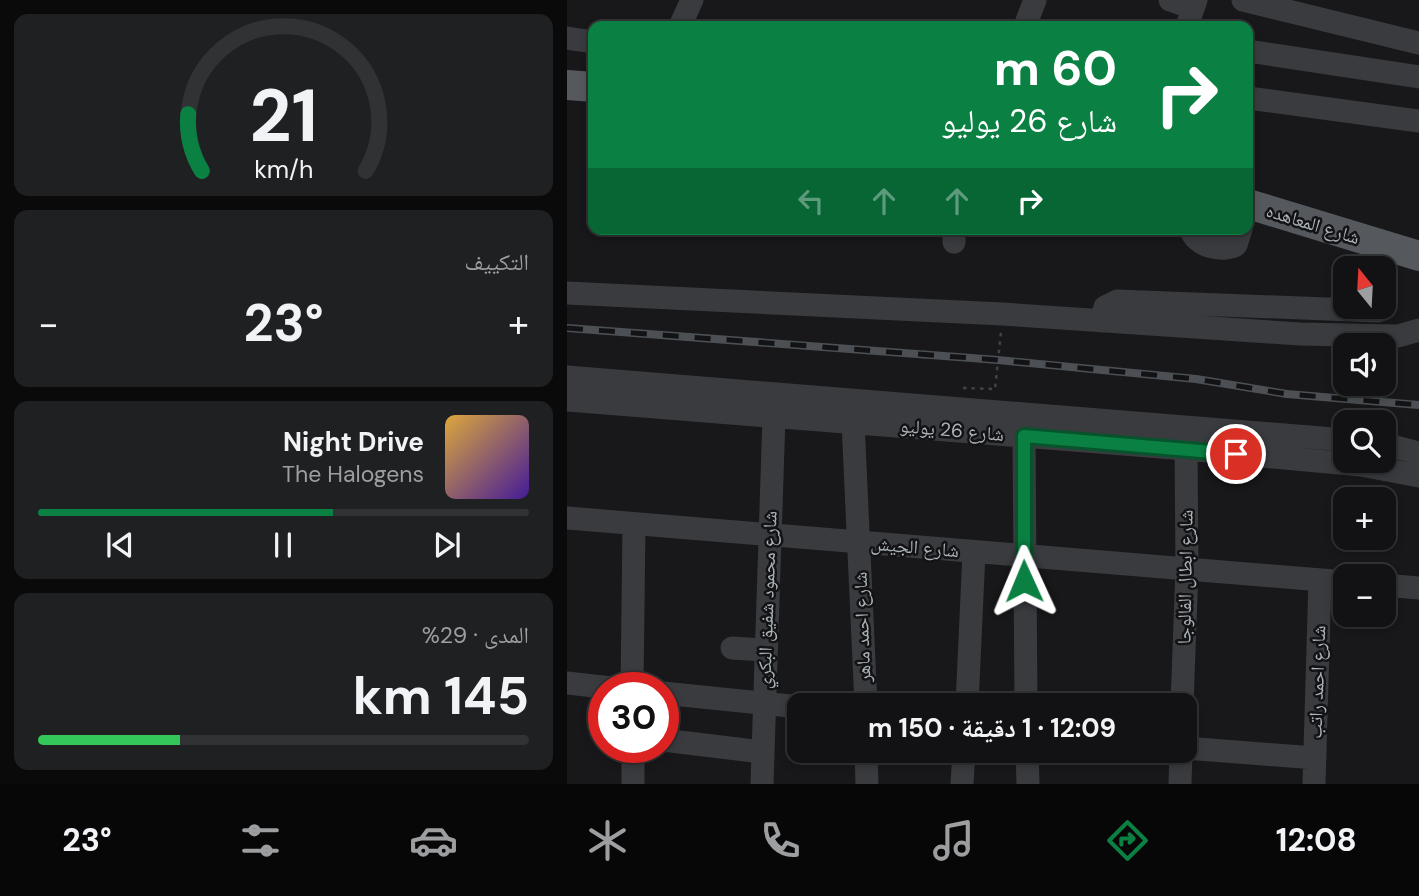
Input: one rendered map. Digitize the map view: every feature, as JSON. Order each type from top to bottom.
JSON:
[{"type":"main road","points":[[567,85],[588,86]]},
{"type":"main road","name":"شارع المعاهده","points":[[1253,214],[1419,256]]},
{"type":"street","points":[[682,21],[692,0]]},
{"type":"street","points":[[1027,21],[1035,0]]},
{"type":"street","points":[[1170,0],[1192,11]]},
{"type":"street","points":[[1243,0],[1419,43]]},
{"type":"street","points":[[567,38],[588,41]]},
{"type":"street","points":[[1253,52],[1419,77]]},
{"type":"street","points":[[1253,99],[1419,121]]},
{"type":"street","points":[[1192,235],[1199,242],[1227,249],[1235,245],[1239,235]]},
{"type":"street","points":[[567,293],[1002,314],[1300,334],[1398,336],[1419,330]]},
{"type":"street","points":[[1102,321],[1105,307],[1117,301],[1333,309]]},
{"type":"street","points":[[1300,334],[1301,308]]},
{"type":"street","name":"شارع 26 يوليو","points":[[567,377],[1333,439]]},
{"type":"street","name":"شارع 26 يوليو","points":[[567,400],[1186,449],[1361,465],[1419,477]]},
{"type":"street","name":"شارع محمود شفيق البكري","points":[[762,784],[774,416]]},
{"type":"street","name":"شارع احمد ماهر","points":[[853,422],[865,693]]},
{"type":"street","points":[[1024,436],[1026,693]]},
{"type":"street","points":[[1396,447],[1419,453]]},
{"type":"street","name":"شارع ابطال الفالوجا","points":[[1182,693],[1187,569],[1186,449]]},
{"type":"street","name":"شارع الجيش","points":[[567,518],[1333,581]]},
{"type":"street","points":[[632,672],[634,524]]},
{"type":"street","points":[[968,693],[974,552]]},
{"type":"street","name":"شارع احمد راتب","points":[[1314,784],[1320,580]]},
{"type":"street","points":[[1396,586],[1419,588]]},
{"type":"street","points":[[732,648],[765,650]]},
{"type":"street","points":[[567,683],[588,685]]},
{"type":"street","points":[[679,695],[787,706]]},
{"type":"street","points":[[679,742],[762,752]]},
{"type":"street","points":[[1197,750],[1315,758]]},
{"type":"street","points":[[632,763],[633,784]]},
{"type":"street","points":[[866,763],[867,784]]},
{"type":"street","points":[[963,784],[964,763]]},
{"type":"street","points":[[1027,763],[1028,784]]},
{"type":"street","points":[[1180,784],[1182,763]]},
{"type":"path","points":[[962,409],[963,387],[995,389],[1002,314]]},
{"type":"railway","points":[[567,328],[998,360],[1196,379],[1287,394],[1419,405]]},
{"type":"route","points":[[1024,581],[1024,436],[1236,454]]}]
